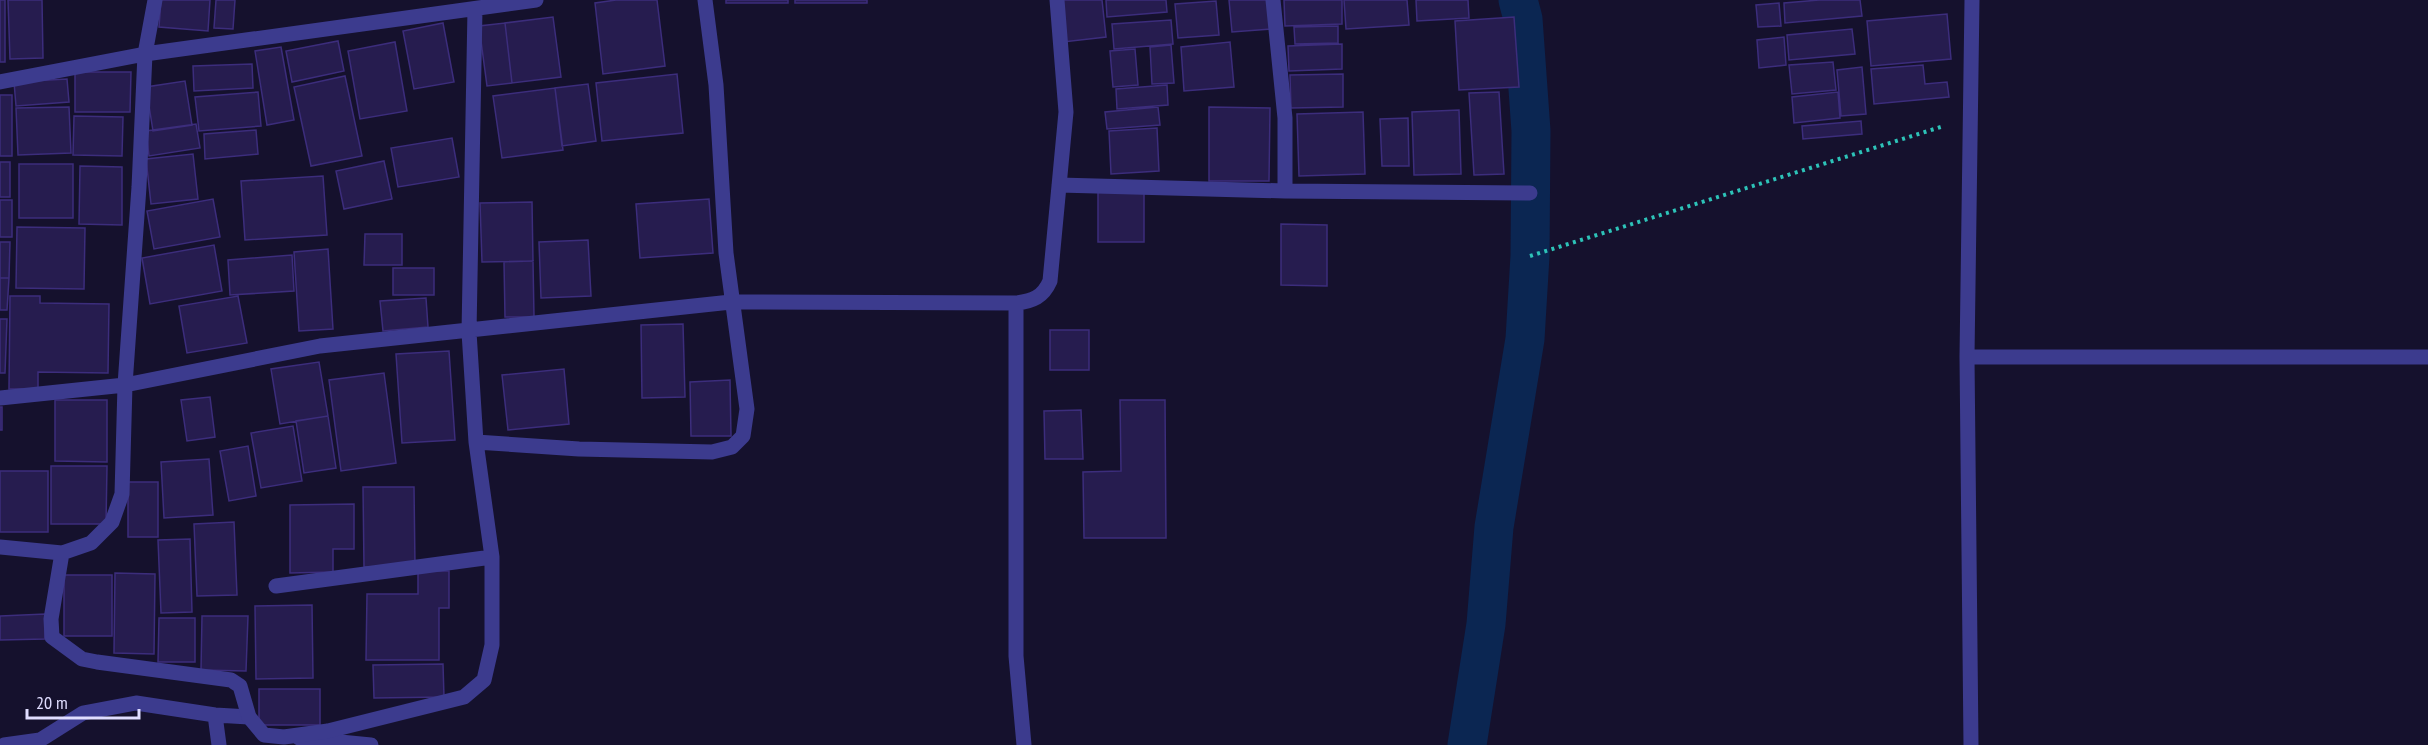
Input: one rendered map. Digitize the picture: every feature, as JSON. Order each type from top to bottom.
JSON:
[{"type":"street","points":[[0,547],[62,554],[91,543],[112,522],[122,494],[125,385],[139,187],[145,54],[155,0]]},
{"type":"street","points":[[0,82],[145,54],[483,5],[536,0]]},
{"type":"street","points":[[476,442],[579,450],[712,452],[732,447],[743,436],[747,409],[726,254],[716,85],[705,0]]},
{"type":"street","points":[[0,398],[125,385],[320,346],[469,332],[731,302],[1016,303],[1032,301],[1045,292],[1050,281],[1066,111],[1057,0]]},
{"type":"street","points":[[1273,0],[1285,118],[1285,190]]},
{"type":"street","points":[[1971,745],[1967,357],[1972,0]]},
{"type":"street","points":[[284,737],[328,731],[464,697],[483,680],[492,645],[492,557],[476,442],[469,332],[483,5]]},
{"type":"street","points":[[1059,185],[1530,193]]},
{"type":"street","points":[[1016,303],[1016,656],[1024,745]]},
{"type":"street","points":[[1967,357],[2428,357]]},
{"type":"street","points":[[62,554],[51,619],[52,637],[82,659],[231,680],[240,686],[249,717],[264,735],[371,745]]},
{"type":"street","points":[[276,586],[492,557]]},
{"type":"street","points":[[4,745],[40,740],[83,713],[136,703],[215,715],[249,717]]},
{"type":"street","points":[[215,715],[219,745]]},
{"type":"path","points":[[1530,256],[1970,118]]},
{"type":"building","points":[[0,0],[5,0],[5,62],[0,62]]},
{"type":"building","points":[[8,0],[42,0],[43,58],[10,59]]},
{"type":"building","points":[[161,0],[210,0],[208,31],[159,27]]},
{"type":"building","points":[[216,0],[235,0],[233,29],[214,28]]},
{"type":"building","points":[[616,0],[657,0],[665,66],[603,74],[595,3]]},
{"type":"building","points":[[726,0],[788,0],[788,3],[726,3]]},
{"type":"building","points":[[795,0],[867,0],[867,3],[795,3]]},
{"type":"building","points":[[1060,0],[1102,0],[1106,37],[1063,42]]},
{"type":"building","points":[[1106,0],[1166,0],[1167,12],[1107,17]]},
{"type":"building","points":[[1229,0],[1269,0],[1271,29],[1232,32]]},
{"type":"building","points":[[1284,0],[1342,0],[1342,24],[1285,26]]},
{"type":"building","points":[[1344,0],[1407,0],[1409,25],[1346,29]]},
{"type":"building","points":[[1416,0],[1468,0],[1469,18],[1417,21]]},
{"type":"building","points":[[1860,0],[1862,16],[1785,23],[1784,3]]},
{"type":"building","points":[[1216,1],[1219,35],[1178,38],[1175,4]]},
{"type":"building","points":[[1779,3],[1781,26],[1758,27],[1756,5]]},
{"type":"building","points":[[1947,14],[1951,59],[1871,66],[1867,21]]},
{"type":"building","points":[[553,17],[561,77],[512,83],[505,23]]},
{"type":"building","points":[[1514,17],[1519,87],[1459,90],[1455,21]]},
{"type":"building","points":[[1171,20],[1173,44],[1114,49],[1112,24]]},
{"type":"building","points":[[443,23],[454,82],[414,89],[403,31]]},
{"type":"building","points":[[505,23],[512,83],[487,86],[479,26]]},
{"type":"building","points":[[1338,26],[1338,43],[1295,44],[1294,27]]},
{"type":"building","points":[[1852,29],[1855,54],[1789,60],[1787,35]]},
{"type":"building","points":[[1784,37],[1786,65],[1759,68],[1757,40]]},
{"type":"building","points":[[338,41],[344,71],[292,82],[286,51]]},
{"type":"building","points":[[395,42],[407,111],[360,119],[348,51]]},
{"type":"building","points":[[1230,42],[1234,87],[1184,91],[1181,47]]},
{"type":"building","points":[[1342,44],[1342,69],[1289,71],[1288,46]]},
{"type":"building","points":[[1171,45],[1174,83],[1152,84],[1150,47]]},
{"type":"building","points":[[281,47],[294,120],[267,125],[255,51]]},
{"type":"building","points":[[1135,49],[1138,85],[1113,87],[1110,51]]},
{"type":"building","points":[[1833,62],[1836,90],[1792,94],[1789,65]]},
{"type":"building","points":[[252,64],[253,88],[194,91],[193,66]]},
{"type":"building","points":[[1923,65],[1925,84],[1947,82],[1949,97],[1874,104],[1871,69]]},
{"type":"building","points":[[1862,67],[1866,114],[1841,116],[1837,70]]},
{"type":"building","points":[[75,72],[131,72],[130,112],[75,112]]},
{"type":"building","points":[[677,74],[683,133],[602,141],[596,83]]},
{"type":"building","points":[[1343,74],[1343,107],[1291,108],[1290,75]]},
{"type":"building","points":[[345,76],[362,156],[311,166],[294,87]]},
{"type":"building","points":[[67,79],[69,102],[16,106],[14,82]]},
{"type":"building","points":[[185,81],[192,125],[153,131],[146,87]]},
{"type":"building","points":[[588,84],[596,141],[562,146],[555,88]]},
{"type":"building","points":[[1167,85],[1168,105],[1117,109],[1116,89]]},
{"type":"building","points":[[555,88],[563,150],[502,158],[493,96]]},
{"type":"building","points":[[258,92],[261,126],[199,131],[195,97]]},
{"type":"building","points":[[1499,92],[1504,174],[1474,175],[1469,93]]},
{"type":"building","points":[[1838,92],[1840,118],[1794,123],[1792,97]]},
{"type":"building","points":[[0,95],[12,95],[12,156],[0,156]]},
{"type":"building","points":[[69,107],[71,153],[18,155],[16,108]]},
{"type":"building","points":[[1158,107],[1160,125],[1107,129],[1105,112]]},
{"type":"building","points":[[1209,107],[1270,108],[1269,181],[1209,181]]},
{"type":"building","points":[[1459,110],[1461,174],[1414,175],[1412,112]]},
{"type":"building","points":[[1363,112],[1365,174],[1299,176],[1297,114]]},
{"type":"building","points":[[74,116],[123,117],[122,156],[73,155]]},
{"type":"building","points":[[1408,118],[1409,166],[1382,166],[1380,119]]},
{"type":"building","points":[[1861,121],[1862,134],[1803,139],[1802,126]]},
{"type":"building","points":[[196,124],[200,148],[149,156],[146,131]]},
{"type":"building","points":[[1157,128],[1159,171],[1111,174],[1109,131]]},
{"type":"building","points":[[256,130],[258,154],[205,159],[204,134]]},
{"type":"building","points":[[452,138],[459,177],[398,187],[391,148]]},
{"type":"building","points":[[193,154],[198,199],[151,204],[146,159]]},
{"type":"building","points":[[384,161],[392,199],[344,209],[336,171]]},
{"type":"building","points":[[0,162],[10,162],[10,197],[0,197]]},
{"type":"building","points":[[19,164],[73,164],[73,218],[19,218]]},
{"type":"building","points":[[80,166],[122,167],[122,225],[79,224]]},
{"type":"building","points":[[323,176],[327,235],[245,240],[241,181]]},
{"type":"building","points":[[1098,189],[1144,189],[1144,242],[1098,242]]},
{"type":"building","points":[[213,199],[220,237],[154,249],[147,211]]},
{"type":"building","points":[[709,199],[713,253],[640,258],[636,204]]},
{"type":"building","points":[[0,200],[12,200],[12,237],[0,237]]},
{"type":"building","points":[[532,202],[533,261],[482,262],[480,203]]},
{"type":"building","points":[[1281,224],[1327,225],[1327,286],[1281,285]]},
{"type":"building","points":[[17,227],[85,228],[84,289],[16,288]]},
{"type":"building","points":[[365,234],[402,234],[402,265],[364,265]]},
{"type":"building","points":[[588,240],[591,296],[541,298],[539,242]]},
{"type":"building","points":[[0,242],[10,242],[9,278],[0,278]]},
{"type":"building","points":[[214,245],[222,291],[150,304],[142,258]]},
{"type":"building","points":[[328,249],[333,329],[299,331],[294,252]]},
{"type":"building","points":[[292,255],[294,291],[230,295],[228,260]]},
{"type":"building","points":[[533,261],[534,317],[505,317],[504,262]]},
{"type":"building","points":[[393,268],[434,268],[434,295],[393,295]]},
{"type":"building","points":[[0,278],[9,278],[7,310],[0,310]]},
{"type":"building","points":[[10,296],[40,296],[40,303],[109,304],[108,373],[38,372],[38,389],[9,389]]},
{"type":"building","points":[[238,296],[247,343],[187,353],[179,306]]},
{"type":"building","points":[[426,298],[428,327],[383,331],[380,301]]},
{"type":"building","points":[[0,319],[7,319],[5,373],[0,373]]},
{"type":"building","points":[[683,324],[685,397],[642,398],[641,325]]},
{"type":"building","points":[[1050,330],[1089,330],[1089,370],[1050,370]]},
{"type":"building","points":[[449,351],[455,440],[402,443],[396,354]]},
{"type":"building","points":[[319,362],[328,416],[280,424],[271,369]]},
{"type":"building","points":[[564,369],[569,424],[508,430],[502,375]]},
{"type":"building","points":[[384,373],[396,463],[341,471],[329,380]]},
{"type":"building","points":[[730,380],[731,436],[691,436],[690,382]]},
{"type":"building","points":[[210,397],[215,437],[187,441],[181,400]]},
{"type":"building","points":[[55,400],[107,400],[107,462],[55,461]]},
{"type":"building","points":[[1120,400],[1165,400],[1166,538],[1084,538],[1083,472],[1121,471]]},
{"type":"building","points":[[0,407],[2,407],[2,430],[0,430]]},
{"type":"building","points":[[1081,410],[1083,459],[1045,459],[1044,411]]},
{"type":"building","points":[[328,416],[336,468],[304,473],[296,421]]},
{"type":"building","points":[[293,426],[302,481],[261,488],[251,433]]},
{"type":"building","points":[[248,446],[256,496],[229,501],[220,451]]},
{"type":"building","points":[[209,459],[213,515],[164,518],[161,462]]},
{"type":"building","points":[[51,466],[107,466],[106,524],[51,524]]},
{"type":"building","points":[[0,471],[48,471],[48,532],[0,532]]},
{"type":"building","points":[[128,482],[158,482],[158,537],[128,537]]},
{"type":"building","points":[[363,487],[414,487],[415,566],[364,567]]},
{"type":"building","points":[[354,504],[354,549],[333,549],[333,572],[290,573],[290,505]]},
{"type":"building","points":[[234,522],[237,595],[197,596],[194,524]]},
{"type":"building","points":[[190,539],[192,612],[161,613],[158,540]]},
{"type":"building","points":[[418,571],[449,571],[449,608],[439,608],[439,660],[366,660],[367,594],[418,594]]},
{"type":"building","points":[[115,573],[155,574],[154,654],[114,653]]},
{"type":"building","points":[[64,575],[112,575],[112,636],[64,636]]},
{"type":"building","points":[[312,605],[313,678],[256,679],[255,606]]},
{"type":"building","points":[[45,614],[45,639],[0,640],[0,616]]},
{"type":"building","points":[[202,616],[248,616],[246,671],[201,670]]},
{"type":"building","points":[[159,618],[195,618],[195,662],[158,662]]},
{"type":"building","points":[[443,664],[444,697],[374,698],[373,665]]},
{"type":"building","points":[[259,689],[320,689],[320,725],[259,725]]},
{"type":"waterway","points":[[1467,745],[1486,624],[1494,527],[1525,339],[1530,256],[1531,131],[1523,19],[1518,0]]}]
